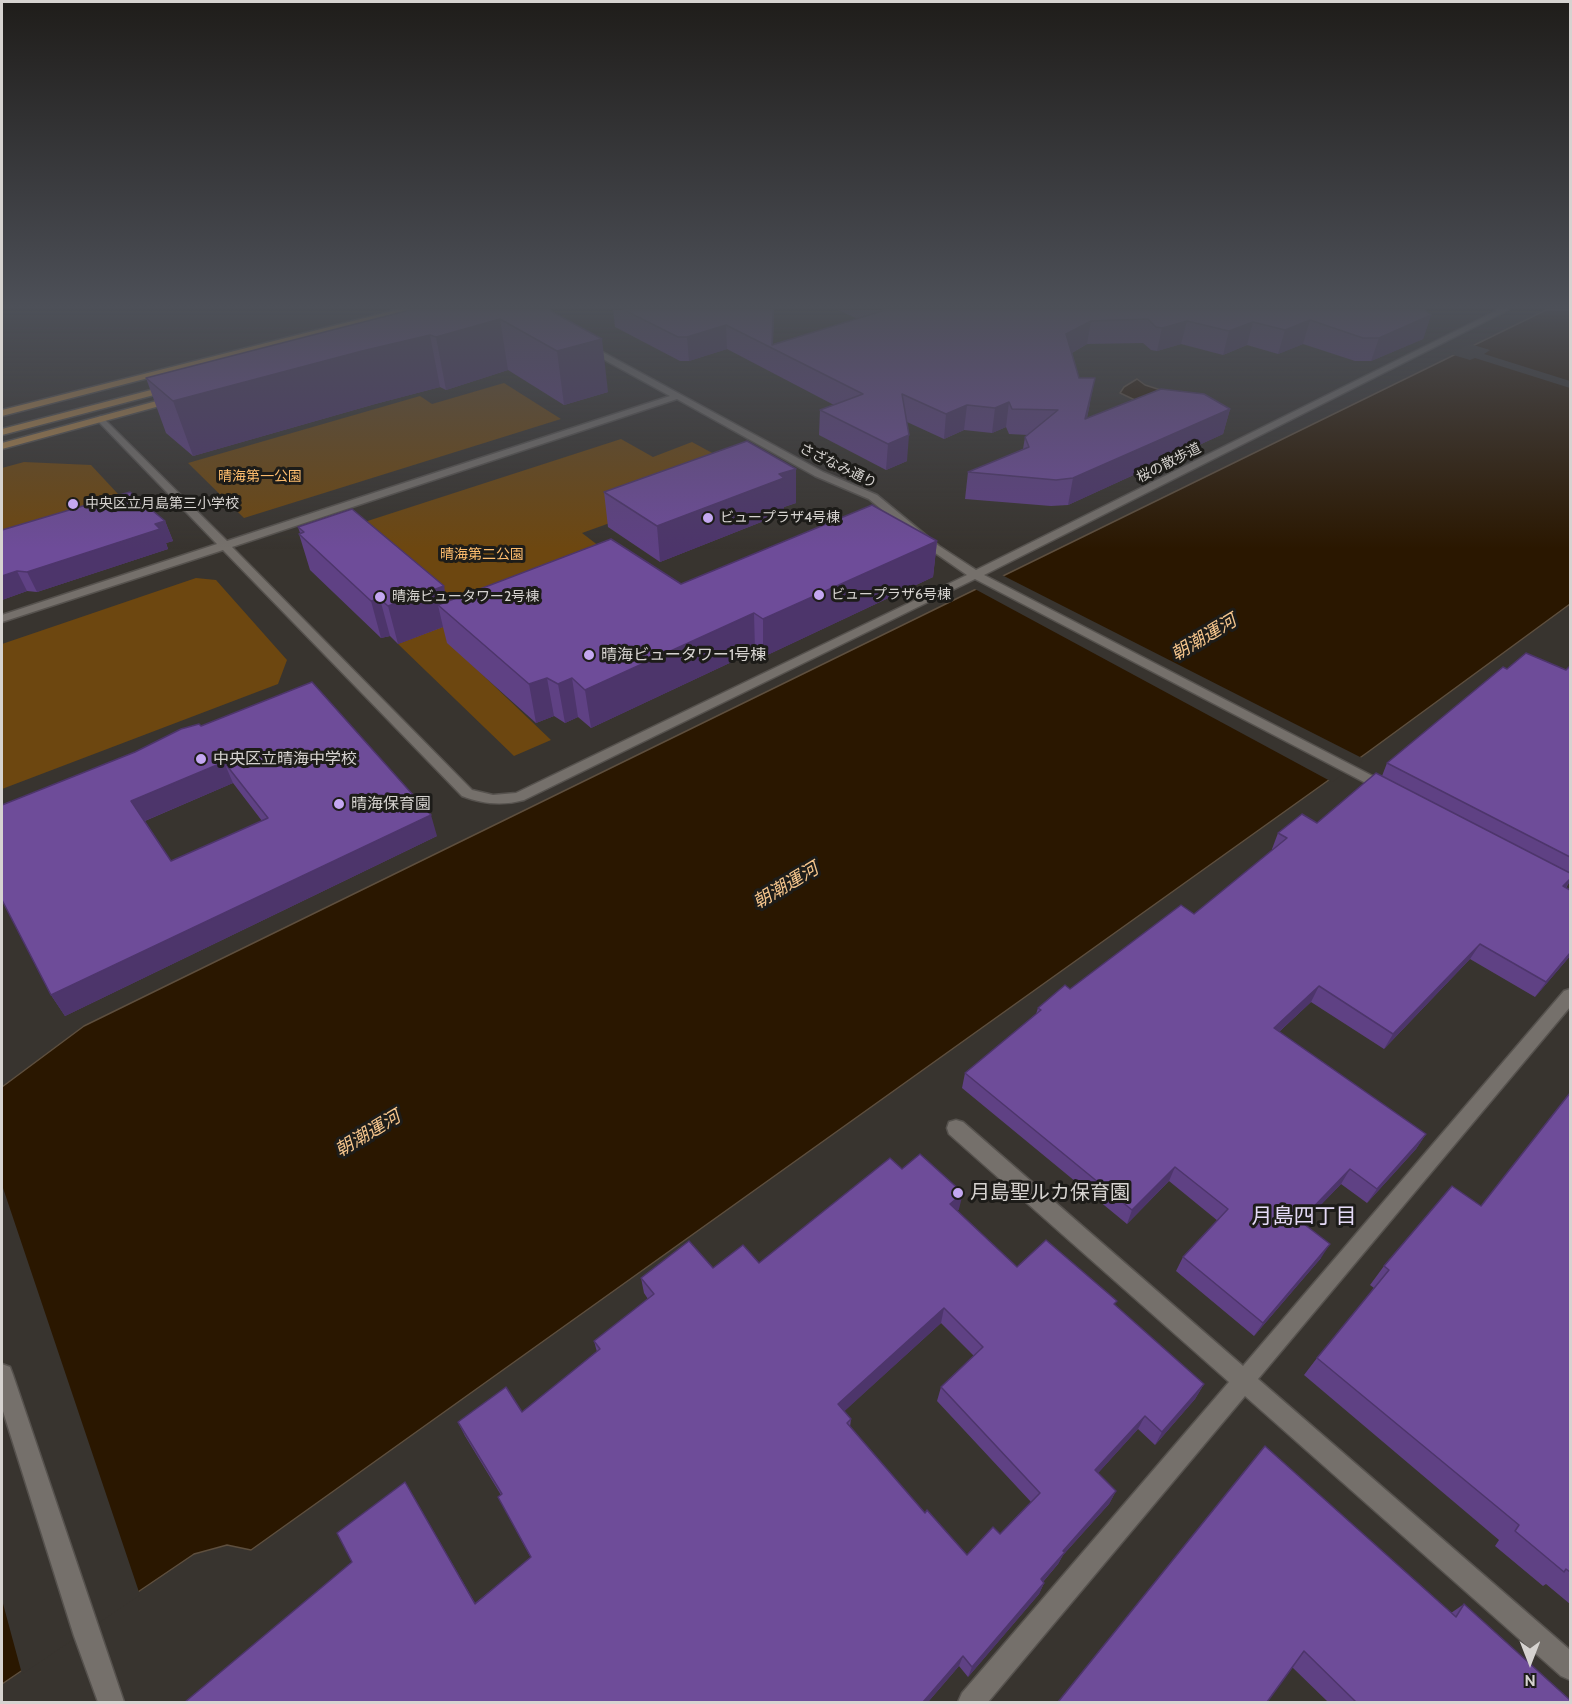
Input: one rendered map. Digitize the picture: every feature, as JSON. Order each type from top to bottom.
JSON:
[{"type":"main road","points":[[2,413],[94,390]]},
{"type":"main road","points":[[2,432],[161,390]]},
{"type":"main road","points":[[2,446],[181,397]]},
{"type":"street","name":"さざなみ通り","points":[[666,390],[819,474],[873,497],[935,548],[979,577],[1403,798]]},
{"type":"street","name":"桜の散歩道","points":[[101,419],[467,793],[484,801],[501,801],[519,797],[979,577],[1348,390]]},
{"type":"street","points":[[2,619],[678,396]]},
{"type":"street","points":[[971,1702],[1570,996]]},
{"type":"street","points":[[956,1128],[1570,1667]]},
{"type":"street","points":[[2,1376],[87,1636],[111,1702]]},
{"type":"green space","name":"晴海第一公園","points":[[482,390],[514,390],[561,419],[244,518],[188,463],[420,396],[432,404]]},
{"type":"green space","name":"晴海第二公園","points":[[621,439],[653,457],[692,442],[749,473],[582,533],[629,569],[466,659],[551,740],[514,756],[398,644],[451,623],[349,527]]},
{"type":"green space","points":[[24,462],[91,465],[132,509],[2,548],[2,468]]},
{"type":"green space","points":[[196,578],[216,580],[287,660],[278,684],[2,789],[2,644]]},
{"type":"water","points":[[1122,390],[1159,390],[1170,393],[1135,400],[1120,393]]},
{"type":"water","name":"朝潮運河","points":[[1384,390],[1570,390],[1570,604],[1368,752],[251,1550],[227,1545],[194,1554],[2,1684],[2,1087],[84,1026]]},
{"type":"pier","points":[[1000,574],[1364,759],[1332,782],[973,588]]},
{"type":"pier","points":[[2,1185],[140,1595],[22,1674],[2,1600]]},
{"type":"building","points":[[160,390],[216,390],[173,401]]},
{"type":"building","points":[[854,390],[1092,390],[1085,419],[1160,390],[1165,390],[1204,394],[1230,409],[1073,478],[1056,480],[968,472],[1029,447],[1025,437],[1058,410],[1012,409],[1009,402],[995,408],[967,405],[946,414],[902,394],[909,435],[888,444],[820,410],[863,394]]},
{"type":"building","points":[[747,441],[796,469],[779,474],[784,478],[657,526],[604,492]]},
{"type":"building","points":[[130,492],[165,521],[155,524],[160,529],[27,572],[17,571],[2,576],[2,530]]},
{"type":"building","points":[[872,505],[937,541],[763,619],[754,613],[585,690],[572,678],[558,684],[547,678],[529,684],[438,605],[611,539],[681,584]]},
{"type":"building","points":[[352,509],[444,586],[388,606],[380,599],[371,601],[299,534],[304,532],[298,527]]},
{"type":"building","points":[[1526,653],[1566,670],[1570,666],[1570,857],[1387,763],[1503,667],[1507,669]]},
{"type":"building","points":[[312,682],[431,815],[51,995],[2,900],[2,805],[135,752],[181,729],[199,724],[201,726]],"holes":[[[224,762],[268,818],[171,861],[131,801]]]},
{"type":"building","points":[[1376,773],[1570,873],[1570,879],[1563,886],[1570,890],[1570,953],[1546,982],[1480,944],[1393,1034],[1319,986],[1274,1028],[1426,1134],[1377,1189],[1350,1169],[1300,1221],[1330,1244],[1263,1323],[1183,1257],[1228,1209],[1175,1167],[1132,1210],[965,1073],[1041,1010],[1038,1008],[1065,985],[1070,989],[1181,905],[1194,914],[1287,838],[1278,833],[1302,814],[1317,823]]},
{"type":"building","points":[[1570,1093],[1570,1572],[1566,1569],[1564,1572],[1515,1531],[1519,1525],[1317,1358],[1389,1270],[1384,1266],[1452,1186],[1481,1206]]},
{"type":"building","points":[[920,1154],[963,1193],[950,1204],[1017,1267],[1046,1240],[1117,1301],[1114,1304],[1204,1384],[1162,1432],[1145,1416],[1095,1470],[1116,1491],[1063,1551],[1065,1552],[1041,1579],[1044,1583],[972,1667],[963,1656],[923,1702],[185,1702],[352,1562],[337,1533],[405,1482],[475,1604],[531,1557],[498,1497],[502,1494],[458,1422],[506,1387],[522,1412],[600,1349],[594,1341],[654,1294],[641,1278],[689,1241],[713,1268],[743,1245],[759,1263],[890,1158],[902,1169]],"holes":[[[944,1308],[983,1347],[941,1387],[1040,1493],[1000,1534],[993,1527],[967,1555],[927,1510],[925,1513],[847,1423],[851,1419],[838,1404]]]},
{"type":"building","points":[[1265,1446],[1456,1617],[1464,1604],[1570,1702],[1356,1702],[1304,1651],[1267,1702],[1058,1702]]},
{"type":"place","name":"中央区立月島第三小学校","points":[[73,504]]},
{"type":"place","name":"ビュープラザ4号棟","points":[[708,518]]},
{"type":"place","name":"ビュープラザ6号棟","points":[[819,595]]},
{"type":"place","name":"晴海ビュータワー2号棟","points":[[380,597]]},
{"type":"place","name":"晴海ビュータワー1号棟","points":[[589,655]]},
{"type":"place","name":"中央区立晴海中学校","points":[[201,759]]},
{"type":"place","name":"晴海保育園","points":[[339,804]]},
{"type":"place","name":"月島聖ルカ保育園","points":[[958,1193]]},
{"type":"district","name":"月島四丁目","points":[[1304,1217]]}]
